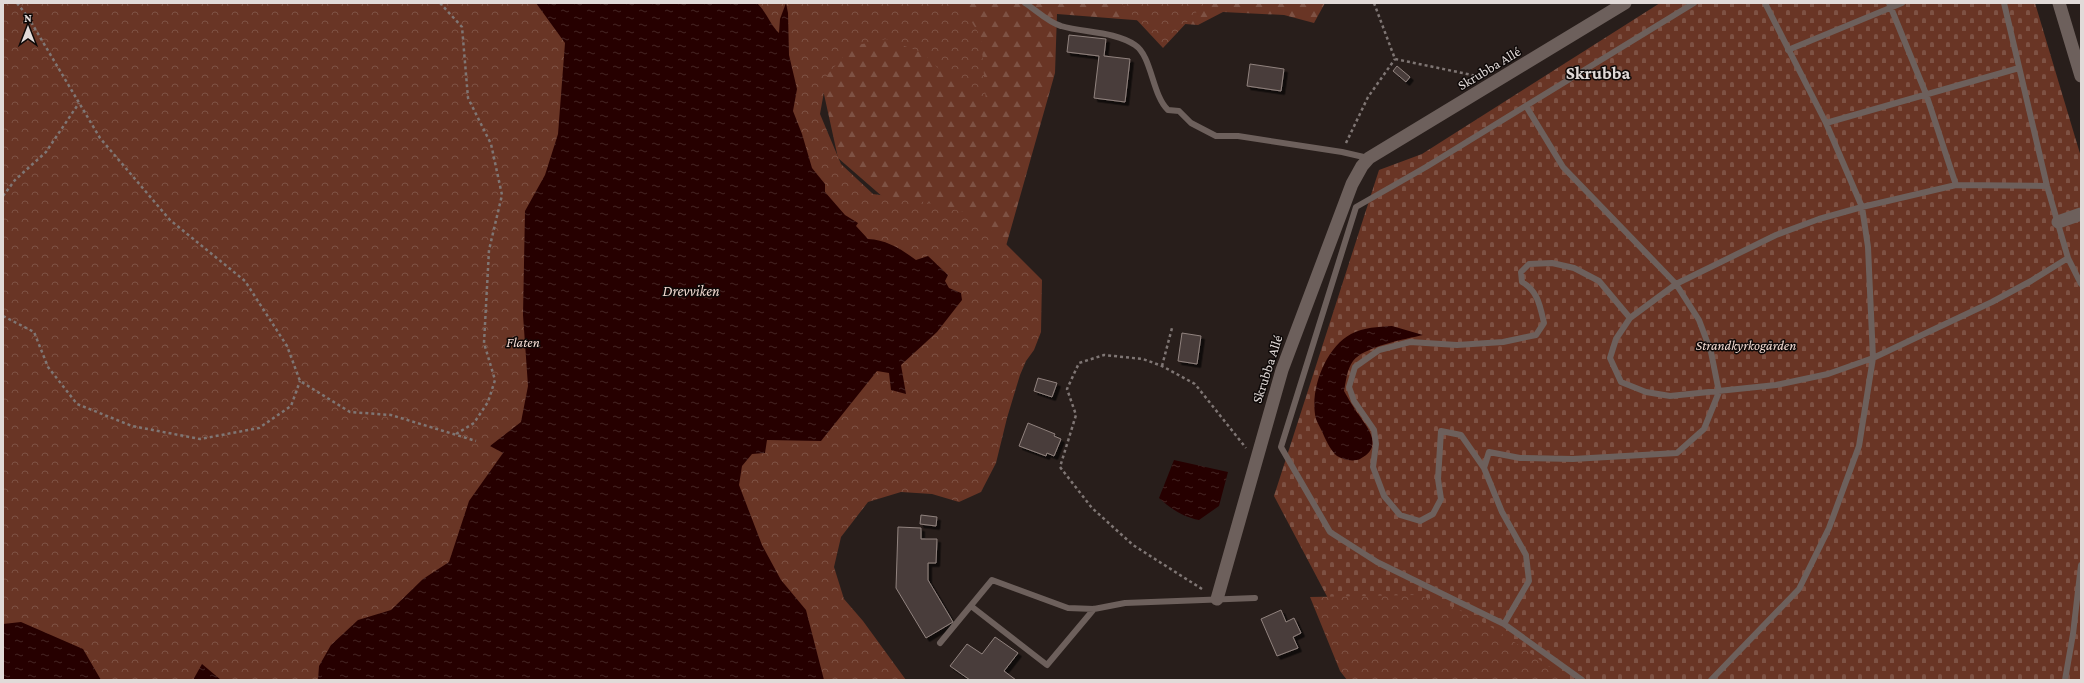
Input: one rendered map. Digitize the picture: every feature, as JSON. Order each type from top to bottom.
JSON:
[{"type":"street","name":"Skrubba Allé","points":[[1217,599],[1282,370],[1352,184],[1362,166],[1369,158],[1499,81],[1625,3]]},
{"type":"street","points":[[2059,3],[2081,76]]},
{"type":"street","points":[[2058,222],[2081,214]]},
{"type":"lane","points":[[1025,3],[1060,26],[1108,35],[1136,46],[1149,69],[1160,102],[1168,110],[1179,111],[1191,124],[1216,136],[1238,136],[1342,152],[1369,158]]},
{"type":"lane","points":[[1582,680],[1504,624],[1377,562],[1330,532],[1281,447],[1356,207],[1426,167],[1694,3]]},
{"type":"lane","points":[[1711,680],[1799,589],[1829,528],[1859,446],[1873,358],[1868,247],[1862,208],[1826,123],[1765,3]]},
{"type":"lane","points":[[1788,50],[1890,5],[1902,3]]},
{"type":"lane","points":[[2004,3],[2047,186],[2068,258],[2081,284]]},
{"type":"lane","points":[[1890,5],[1926,94],[1956,185]]},
{"type":"lane","points":[[1826,123],[2019,68]]},
{"type":"lane","points":[[1484,468],[1489,452],[1520,458],[1550,459],[1677,453],[1704,429],[1719,392],[1711,352],[1699,320],[1676,284],[1563,167],[1526,106]]},
{"type":"lane","points":[[2047,186],[1956,185],[1862,208],[1819,220],[1776,235],[1676,284],[1630,318],[1616,339],[1610,358],[1621,382],[1646,392],[1670,396],[1776,386],[1828,374],[1873,358],[1992,302],[2031,281],[2068,258]]},
{"type":"lane","points":[[1504,624],[1529,581],[1526,554],[1502,512],[1484,468],[1461,435],[1441,431],[1438,480],[1441,499],[1433,514],[1420,521],[1400,515],[1384,496],[1373,467],[1376,444],[1374,430],[1354,401],[1349,387],[1355,366],[1379,350],[1410,342],[1457,345],[1503,342],[1536,335],[1544,323],[1538,299],[1531,287],[1522,282],[1521,272],[1529,264],[1552,263],[1574,268],[1600,281],[1630,318]]},
{"type":"lane","points":[[2065,680],[2073,634],[2081,565]]},
{"type":"lane","points":[[940,642],[992,580],[1068,608],[1094,609],[1125,603],[1255,598]]},
{"type":"lane","points":[[971,606],[1047,665],[1094,609]]},
{"type":"path","points":[[17,3],[28,17],[100,138],[170,220],[245,280],[287,346],[300,381],[350,412],[391,415],[476,441]]},
{"type":"path","points":[[440,3],[462,27],[468,98],[491,144],[502,194],[489,250],[484,343],[494,380],[488,402],[474,423],[456,434]]},
{"type":"path","points":[[1374,3],[1395,59]]},
{"type":"path","points":[[1342,152],[1368,97],[1395,59]]},
{"type":"path","points":[[1395,59],[1499,81]]},
{"type":"path","points":[[3,196],[15,180],[46,152],[79,102]]},
{"type":"path","points":[[3,316],[34,332],[48,367],[78,404],[132,426],[200,439],[259,428],[291,406],[300,381]]},
{"type":"path","points":[[1162,366],[1172,328]]},
{"type":"path","points":[[1217,599],[1133,545],[1092,508],[1060,467],[1076,415],[1067,389],[1079,363],[1104,355],[1143,359],[1162,366],[1195,384],[1256,461]]},
{"type":"green space","name":"Flaten","points":[[3,3],[956,3],[965,11],[981,37],[986,102],[938,68],[923,53],[886,39],[853,46],[827,75],[820,114],[841,164],[873,194],[916,200],[972,214],[1005,243],[1042,280],[1041,332],[1034,350],[1026,361],[1020,375],[1007,418],[996,463],[981,492],[959,502],[932,494],[901,492],[868,502],[841,537],[834,567],[844,599],[863,621],[906,680],[3,680]]},
{"type":"green space","points":[[804,3],[1325,3],[1314,23],[1284,15],[1223,12],[1198,25],[1057,14],[1055,73],[1006,246],[907,218],[838,158]]},
{"type":"green space","points":[[1121,3],[1205,3],[1163,48]]},
{"type":"green space","name":"Strandkyrkogården","points":[[1660,3],[2035,3],[2081,157],[2081,680],[1367,680],[1359,657],[1274,496],[1379,170],[1422,154]]},
{"type":"green space","points":[[1415,595],[1436,601],[1476,618],[1514,642],[1568,680],[1347,680],[1340,671],[1310,597]]},
{"type":"water","name":"Drevviken","points":[[536,3],[757,3],[779,33],[780,19],[786,3],[788,13],[789,55],[797,89],[793,111],[802,134],[812,168],[825,184],[825,192],[845,215],[858,223],[856,226],[868,239],[881,241],[894,246],[916,260],[928,256],[948,275],[945,281],[949,288],[961,293],[962,300],[937,332],[901,365],[906,394],[891,390],[889,373],[877,371],[821,441],[767,440],[765,453],[752,454],[742,466],[739,485],[762,545],[781,580],[806,610],[824,680],[318,680],[319,666],[331,645],[358,620],[391,610],[423,579],[449,562],[469,501],[503,453],[490,446],[521,422],[528,386],[523,315],[525,211],[545,175],[558,134],[565,43]]},
{"type":"water","points":[[1392,326],[1423,335],[1376,347],[1359,356],[1351,364],[1344,391],[1354,409],[1369,430],[1373,442],[1367,454],[1360,459],[1343,459],[1337,456],[1331,449],[1316,419],[1314,408],[1315,396],[1321,371],[1334,349],[1351,334],[1376,327]]},
{"type":"water","points":[[1174,460],[1228,472],[1219,506],[1199,520],[1178,512],[1159,498]]},
{"type":"water","points":[[21,622],[83,649],[101,680],[3,680],[3,624]]},
{"type":"water","points":[[202,664],[221,680],[193,680]]},
{"type":"building","points":[[1069,35],[1106,39],[1104,56],[1130,59],[1125,102],[1094,98],[1099,56],[1067,52]]},
{"type":"building","points":[[1250,64],[1284,69],[1281,91],[1247,86]]},
{"type":"building","points":[[1397,66],[1410,77],[1406,82],[1393,71]]},
{"type":"building","points":[[1182,333],[1201,336],[1197,364],[1178,361]]},
{"type":"building","points":[[1038,378],[1057,383],[1052,397],[1034,391]]},
{"type":"building","points":[[1028,423],[1055,434],[1054,436],[1061,439],[1054,456],[1047,453],[1046,456],[1019,446]]},
{"type":"building","points":[[921,515],[937,517],[936,526],[920,524]]},
{"type":"building","points":[[898,527],[921,528],[921,539],[937,539],[936,563],[928,563],[928,580],[953,622],[926,638],[896,588]]},
{"type":"building","points":[[1281,610],[1286,622],[1294,618],[1301,633],[1293,637],[1298,648],[1277,656],[1261,619]]},
{"type":"building","points":[[995,637],[1018,653],[1004,671],[1016,680],[970,680],[950,666],[967,644],[982,654]]},
{"type":"district","name":"Skrubba","points":[[1598,73]]}]
